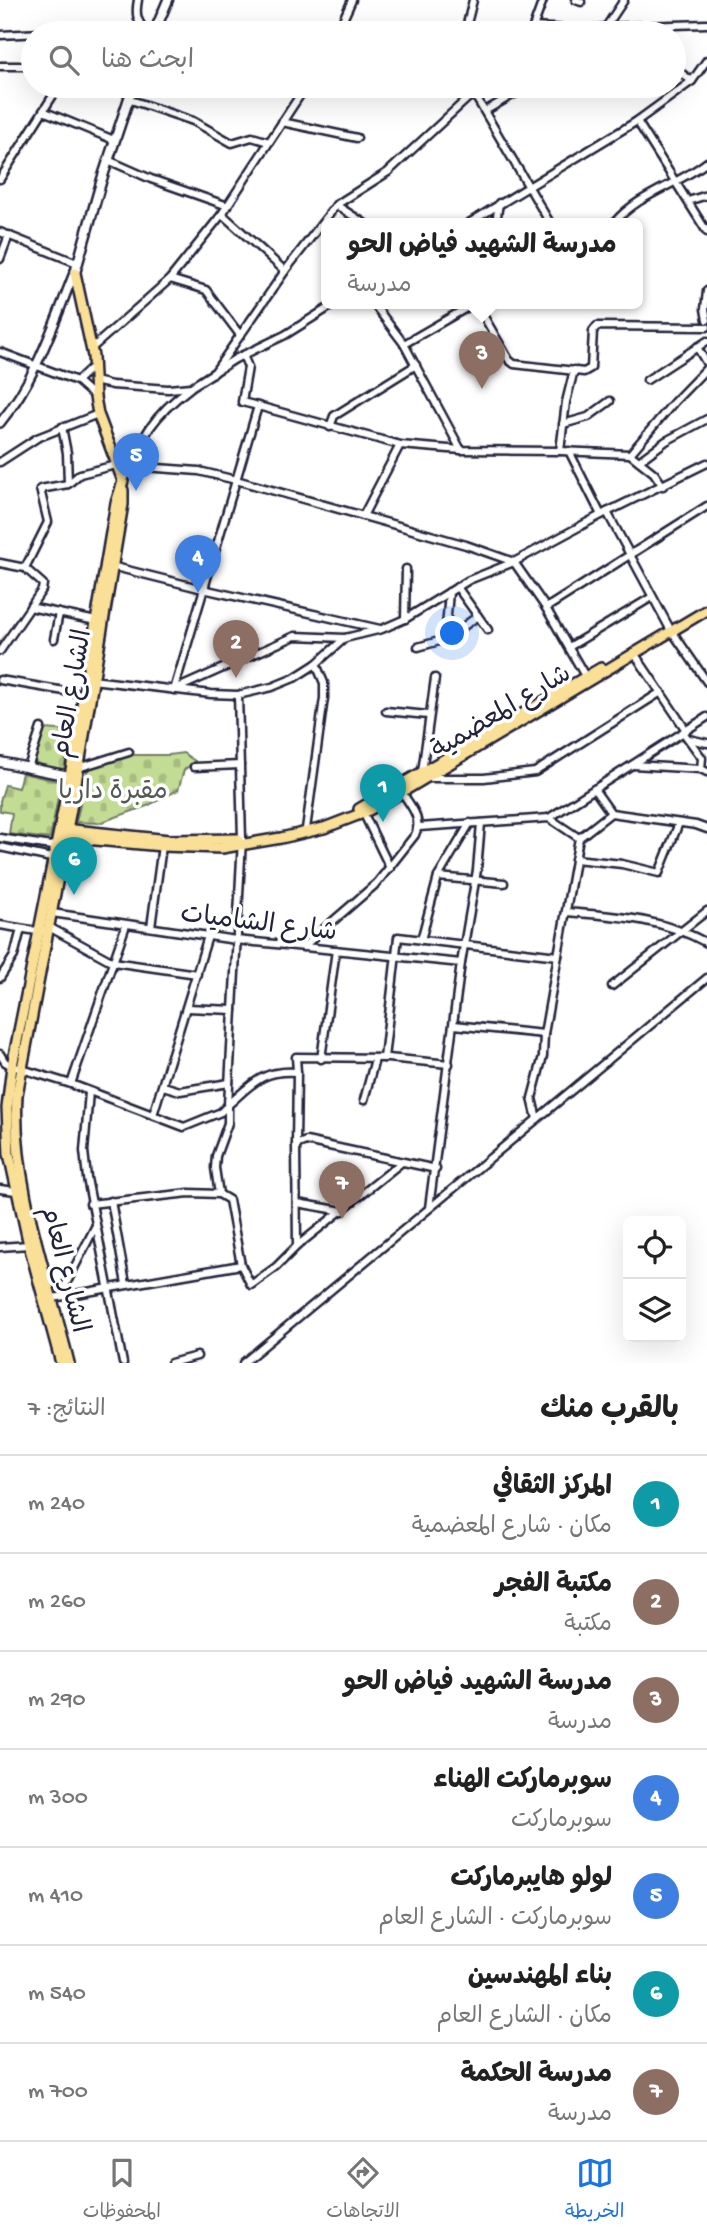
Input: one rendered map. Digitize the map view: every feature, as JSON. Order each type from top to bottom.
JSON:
[{"type":"main road","points":[[159,21],[168,0]]},
{"type":"main road","points":[[123,481],[94,397],[92,348],[76,268],[128,99]]},
{"type":"main road","name":"الشارع العام","points":[[61,1363],[16,1191],[7,1139],[8,1093],[17,1068],[46,930],[123,504],[123,481]]},
{"type":"main road","points":[[90,680],[96,621],[110,566]]},
{"type":"main road","name":"شارع المعضمية","points":[[61,838],[241,842],[307,832],[362,810],[400,789],[634,653],[707,604]]},
{"type":"main road","name":"شارع المعضمية","points":[[587,679],[628,653],[707,610]]},
{"type":"main road","points":[[0,762],[75,774]]},
{"type":"main road","name":"شارع المعضمية","points":[[61,838],[222,848],[323,825],[362,810]]},
{"type":"main road","name":"الشارع العام","points":[[46,930],[52,913],[57,859]]},
{"type":"main road","name":"الشارع العام","points":[[17,1068],[19,1156],[69,1363]]},
{"type":"street","points":[[138,0],[135,13],[138,21]]},
{"type":"street","points":[[342,21],[352,0]]},
{"type":"street","points":[[468,21],[473,0]]},
{"type":"street","points":[[535,21],[543,0]]},
{"type":"street","points":[[610,21],[624,0]]},
{"type":"street","points":[[686,25],[707,24]]},
{"type":"street","points":[[0,35],[21,34]]},
{"type":"street","points":[[686,85],[707,60]]},
{"type":"street","points":[[0,66],[21,66]]},
{"type":"street","points":[[686,77],[692,81]]},
{"type":"street","points":[[0,179],[9,169],[51,98]]},
{"type":"street","points":[[92,348],[170,279],[228,206],[298,98]]},
{"type":"street","points":[[326,218],[336,205],[388,172],[466,98]]},
{"type":"street","points":[[474,98],[485,111],[547,218]]},
{"type":"street","points":[[485,111],[507,98]]},
{"type":"street","points":[[476,218],[637,121],[669,98]]},
{"type":"street","points":[[128,99],[193,121],[232,143],[252,136],[269,142]]},
{"type":"street","points":[[43,111],[114,140]]},
{"type":"street","points":[[637,121],[707,232]]},
{"type":"street","points":[[282,122],[357,138]]},
{"type":"street","points":[[108,160],[151,179],[228,206]]},
{"type":"street","points":[[618,218],[625,210],[692,174],[707,162]]},
{"type":"street","points":[[688,201],[707,195]]},
{"type":"street","points":[[497,218],[499,203]]},
{"type":"street","points":[[336,205],[356,218]]},
{"type":"street","points":[[222,214],[285,271]]},
{"type":"street","points":[[214,373],[321,224]]},
{"type":"street","points":[[0,232],[76,268],[37,366],[19,399],[0,423]]},
{"type":"street","points":[[0,259],[9,235]]},
{"type":"street","points":[[170,279],[206,290],[240,335]]},
{"type":"street","points":[[707,291],[707,320]]},
{"type":"street","points":[[123,481],[147,430],[165,407],[191,387],[243,355],[285,335],[326,309]]},
{"type":"street","points":[[378,309],[404,344],[461,450]]},
{"type":"street","points":[[404,344],[465,309]]},
{"type":"street","points":[[479,309],[509,360],[514,364],[586,372],[591,368],[593,331],[597,326],[707,327]]},
{"type":"street","points":[[647,380],[707,341]]},
{"type":"street","points":[[630,454],[707,366],[697,347]]},
{"type":"street","points":[[0,352],[76,381],[94,397]]},
{"type":"street","points":[[243,355],[248,367],[242,402],[258,407],[400,445],[461,450],[630,454],[654,473],[663,486]]},
{"type":"street","points":[[76,381],[94,364]]},
{"type":"street","points":[[330,427],[334,416],[416,365]]},
{"type":"street","points":[[560,451],[574,370]]},
{"type":"street","points":[[94,381],[168,389],[191,387]]},
{"type":"street","points":[[564,424],[589,417],[610,401]]},
{"type":"street","points":[[174,690],[258,407]]},
{"type":"street","points":[[0,461],[37,438],[98,415]]},
{"type":"street","points":[[639,461],[666,441],[707,419]]},
{"type":"street","points":[[62,427],[67,453],[68,484]]},
{"type":"street","points":[[363,516],[400,445]]},
{"type":"street","points":[[569,451],[670,629],[707,682]]},
{"type":"street","points":[[174,690],[295,636],[345,638],[382,629],[405,619],[469,580],[514,562],[707,463]]},
{"type":"street","points":[[25,568],[48,522],[40,489],[68,484],[80,474],[116,465]]},
{"type":"street","points":[[130,466],[199,471],[236,480],[466,545],[514,562],[546,608],[587,679]]},
{"type":"street","points":[[546,608],[707,506]]},
{"type":"street","points":[[694,514],[707,516]]},
{"type":"street","points":[[0,562],[25,568],[43,584],[43,590],[0,652]]},
{"type":"street","points":[[110,566],[382,629]]},
{"type":"street","points":[[405,619],[406,569]]},
{"type":"street","points":[[457,587],[488,630]]},
{"type":"street","points":[[445,639],[449,592]]},
{"type":"street","points":[[569,647],[652,597]]},
{"type":"street","points":[[30,607],[96,621]]},
{"type":"street","points":[[54,639],[59,613]]},
{"type":"street","points":[[418,647],[445,639],[478,616]]},
{"type":"street","points":[[90,680],[238,695],[272,687],[294,678],[316,664],[345,638]]},
{"type":"street","points":[[632,765],[704,770],[702,758],[634,653]]},
{"type":"street","points":[[306,829],[324,698],[324,683],[316,664]]},
{"type":"street","points":[[435,678],[428,715],[424,775],[484,778],[535,772],[661,692]]},
{"type":"street","points":[[0,680],[88,694]]},
{"type":"street","points":[[219,1194],[215,1167],[228,1123],[241,842],[238,695]]},
{"type":"street","points":[[386,711],[428,715]]},
{"type":"street","points":[[419,827],[549,818],[707,717]]},
{"type":"street","points":[[28,768],[41,728]]},
{"type":"street","points":[[688,739],[707,743]]},
{"type":"street","points":[[75,774],[129,752]]},
{"type":"street","points":[[194,767],[240,765]]},
{"type":"street","points":[[303,947],[370,890],[390,868],[419,827],[417,818],[400,789]]},
{"type":"street","points":[[594,789],[611,813],[707,829]]},
{"type":"street","points":[[362,810],[390,868]]},
{"type":"street","points":[[537,1119],[532,1098],[542,1056],[579,838],[611,813]]},
{"type":"street","points":[[549,818],[579,838]]},
{"type":"street","points":[[421,940],[438,877],[470,823]]},
{"type":"street","points":[[429,1209],[481,823]]},
{"type":"street","points":[[575,859],[622,864],[659,873],[679,823]]},
{"type":"street","points":[[0,838],[45,845],[61,838]]},
{"type":"street","points":[[42,856],[45,845]]},
{"type":"street","points":[[151,927],[162,846]]},
{"type":"street","points":[[1,849],[57,859]]},
{"type":"street","points":[[438,877],[504,883]]},
{"type":"street","points":[[612,986],[707,911]]},
{"type":"street","points":[[566,912],[630,916],[683,930],[707,943]]},
{"type":"street","name":"شارع الشاميات","points":[[52,913],[236,940],[461,963]]},
{"type":"street","points":[[0,925],[46,930],[113,962],[197,974]]},
{"type":"street","points":[[71,1084],[126,925]]},
{"type":"street","points":[[0,978],[14,956],[22,929]]},
{"type":"street","points":[[153,1115],[208,936]]},
{"type":"street","points":[[384,1058],[398,937],[558,956]]},
{"type":"street","points":[[321,1059],[336,950]]},
{"type":"street","points":[[243,1363],[707,978]]},
{"type":"street","points":[[187,1008],[233,1010]]},
{"type":"street","points":[[454,1025],[544,1034]]},
{"type":"street","points":[[0,1054],[5,1062],[17,1068],[71,1084],[184,1127],[221,1112],[266,1074],[279,1070],[297,1072]]},
{"type":"street","points":[[297,1246],[296,1058],[384,1058],[449,1064]]},
{"type":"street","points":[[363,1100],[375,1059]]},
{"type":"street","points":[[163,1086],[180,1091],[229,1083]]},
{"type":"street","points":[[89,1092],[84,1151],[90,1204],[123,1363]]},
{"type":"street","points":[[296,1145],[306,1141],[436,1169]]},
{"type":"street","points":[[90,1204],[189,1194],[219,1194],[229,1200],[241,1265],[251,1285],[402,1162]]},
{"type":"street","points":[[0,1189],[16,1191]]},
{"type":"street","points":[[111,1201],[126,1284]]},
{"type":"street","points":[[297,1203],[343,1212]]},
{"type":"street","points":[[64,1296],[65,1286],[95,1227]]},
{"type":"street","points":[[0,1247],[29,1245]]},
{"type":"street","points":[[53,1298],[241,1265]]},
{"type":"street","points":[[172,1363],[198,1356]]},
{"type":"green space","points":[[44,729],[72,731],[64,770],[31,762]]},
{"type":"green space","name":"مقبرة داريا","points":[[183,753],[195,761],[184,770],[178,790],[147,806],[99,823],[76,822],[88,768],[128,755]]},
{"type":"green space","points":[[22,773],[61,782],[50,839],[9,834],[12,813],[0,811],[0,801],[5,785],[18,788]]},
{"type":"place","name":"مدرسة الشهيد فياض الحو","points":[[482,389]]},
{"type":"place","name":"لولو هايبرماركت","points":[[136,491]]},
{"type":"place","name":"سوبرماركت الهناء","points":[[198,593]]},
{"type":"place","name":"مكتبة الفجر","points":[[236,678]]},
{"type":"place","name":"المركز الثقافي","points":[[383,822]]},
{"type":"place","name":"بناء المهندسين","points":[[74,895]]},
{"type":"place","name":"مدرسة الحكمة","points":[[342,1219]]}]
